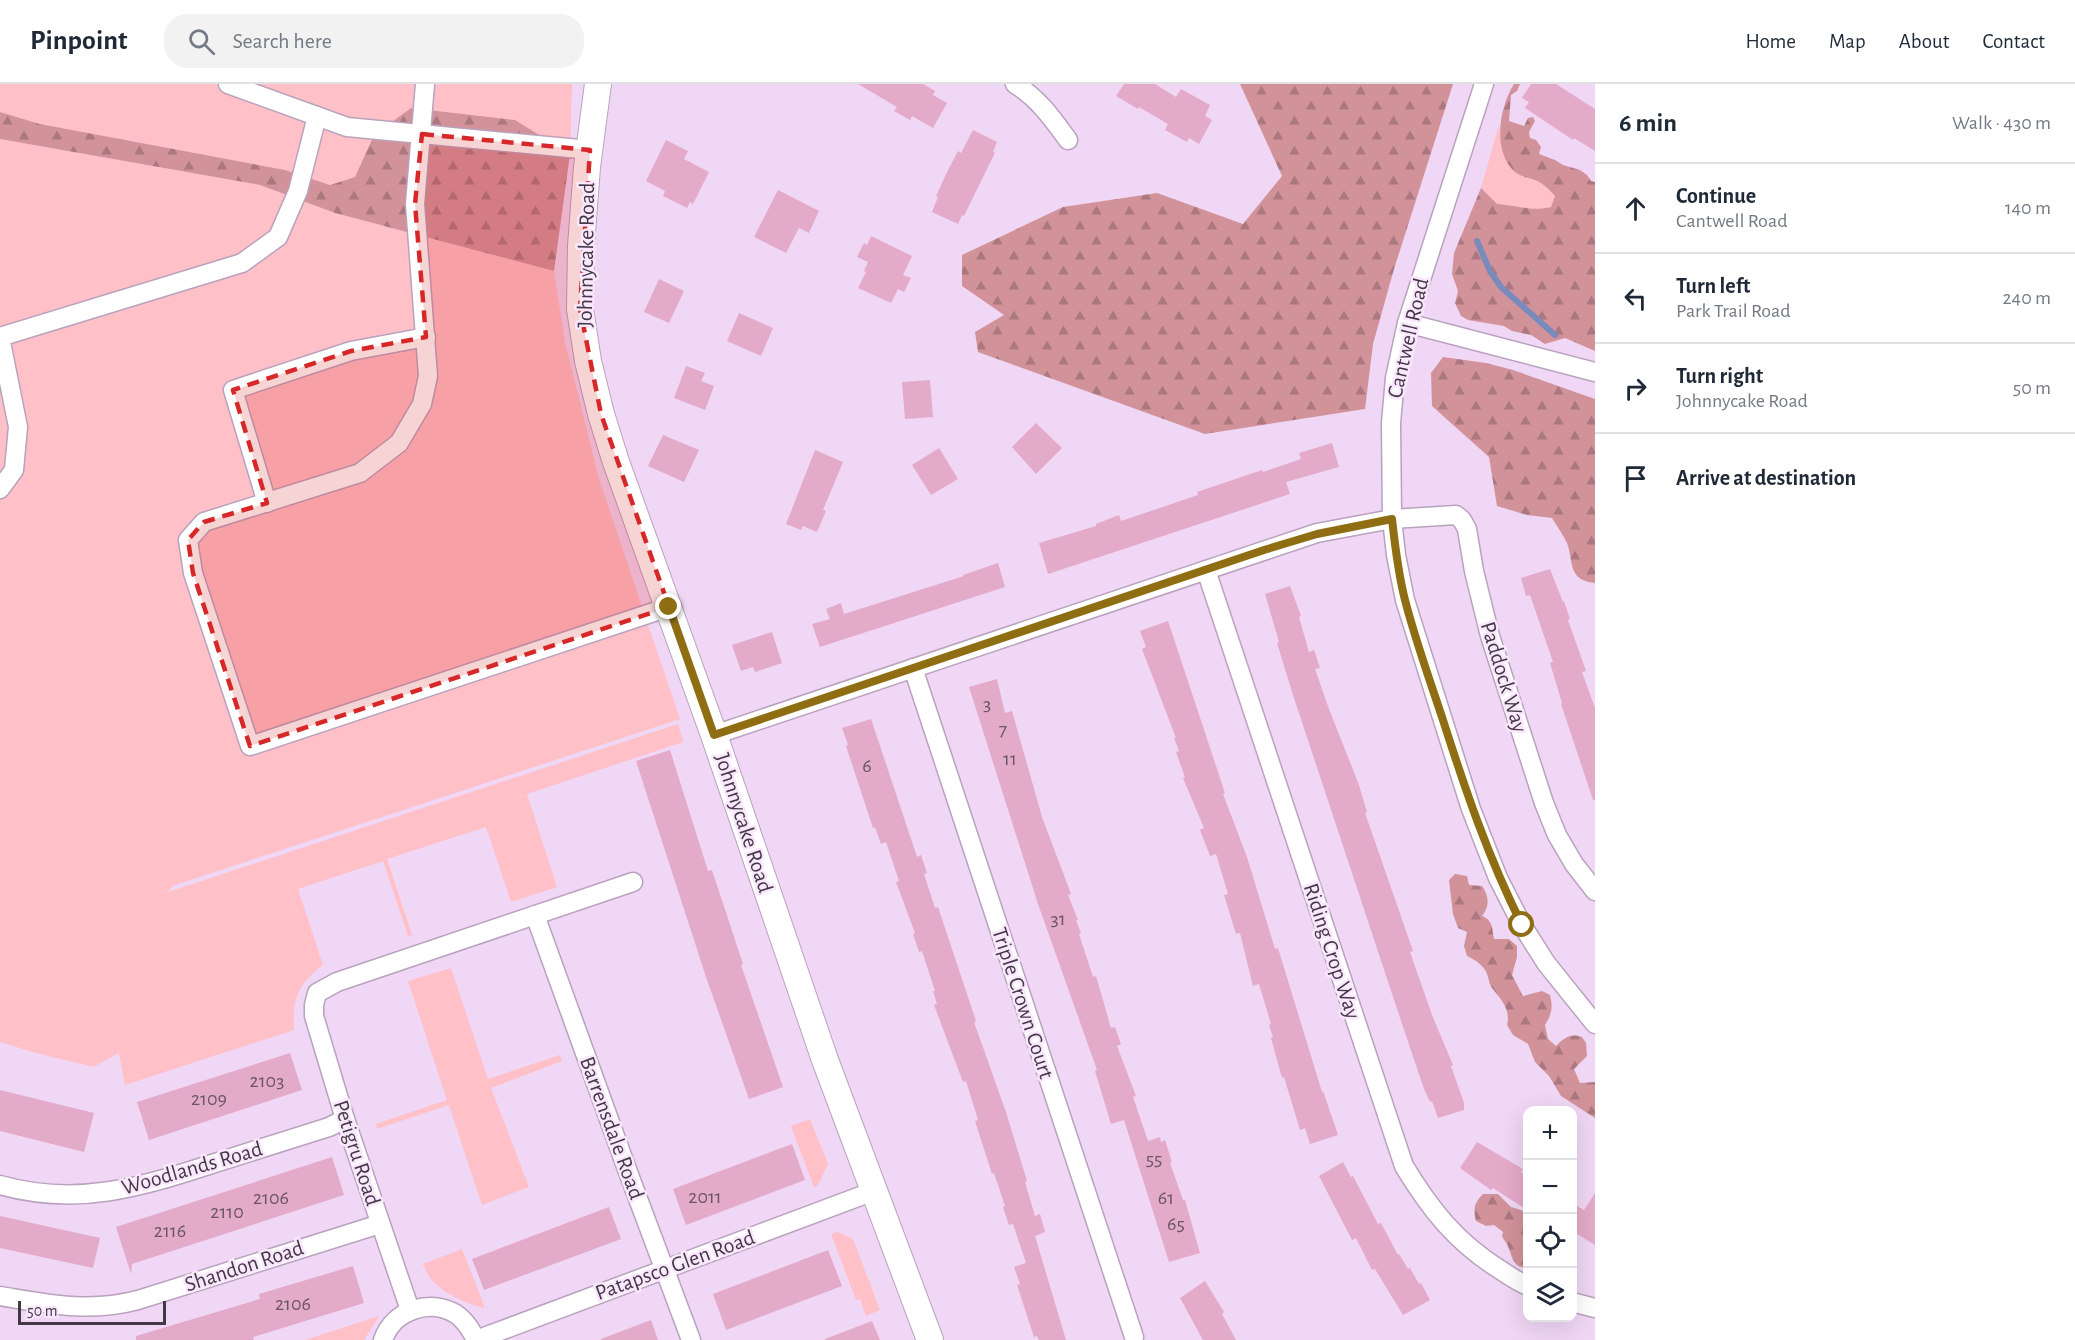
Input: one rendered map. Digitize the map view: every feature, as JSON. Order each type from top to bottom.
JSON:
[{"type":"street","points":[[228,84],[347,127],[590,150]]},
{"type":"street","points":[[425,84],[423,134],[415,204],[428,376],[422,404],[399,443],[360,473],[204,522],[188,540],[193,573],[250,746],[669,607]]},
{"type":"street","name":"Johnnycake Road","points":[[598,84],[581,246],[580,298],[588,361],[601,414],[825,1060],[930,1340]]},
{"type":"street","points":[[1015,84],[1043,106],[1068,140]]},
{"type":"street","name":"Cantwell Road","points":[[1484,84],[1407,323],[1395,378],[1390,423],[1392,519],[1396,555],[1405,600],[1471,809],[1498,878],[1540,954],[1595,1024]]},
{"type":"street","points":[[0,489],[14,470],[18,427],[0,337],[242,263],[278,237],[298,191],[317,116]]},
{"type":"street","points":[[1407,323],[1595,372]]},
{"type":"street","points":[[267,503],[233,390],[351,351],[426,337]]},
{"type":"street","name":"Paddock Way","points":[[1392,519],[1456,515],[1467,529],[1474,571],[1490,636],[1544,803],[1557,835],[1574,864],[1595,891]]},
{"type":"street","points":[[714,735],[1317,534],[1392,519]]},
{"type":"street","name":"Riding Crop Way","points":[[1206,570],[1404,1166],[1424,1199],[1453,1233],[1486,1261],[1523,1284]]},
{"type":"street","name":"Triple Crown Court","points":[[913,668],[1134,1337]]},
{"type":"street","points":[[535,915],[633,882]]},
{"type":"street","name":"Petigru Road","points":[[410,1310],[345,1119],[314,1016],[317,993],[337,982],[535,915]]},
{"type":"street","name":"Barrensdale Road","points":[[535,915],[663,1269],[692,1340]]},
{"type":"street","name":"Woodlands Road","points":[[0,1185],[35,1193],[67,1195],[107,1193],[128,1189],[148,1185],[345,1119]]},
{"type":"street","name":"Patapsco Glen Road","points":[[476,1340],[874,1191]]},
{"type":"street","name":"Shandon Road","points":[[0,1296],[51,1304],[111,1306],[138,1300],[380,1224]]},
{"type":"street","points":[[1577,1303],[1595,1308]]},
{"type":"street","points":[[383,1340],[396,1320],[410,1310],[426,1306],[442,1308],[457,1315],[469,1326],[476,1340]]},
{"type":"highlighted area","points":[[422,134],[590,150],[580,309],[601,414],[669,607],[250,746],[193,573],[188,540],[204,522],[267,503],[233,390],[351,351],[426,337],[415,204]]},
{"type":"shaded area","points":[[0,84],[572,84],[570,154],[374,135],[355,177],[330,185],[285,170],[40,124],[0,112]]},
{"type":"shaded area","points":[[1499,125],[1502,148],[1517,174],[1540,182],[1555,196],[1551,207],[1531,209],[1497,204],[1481,188]]},
{"type":"shaded area","points":[[0,139],[260,185],[335,213],[554,271],[565,342],[599,479],[680,719],[172,886],[168,892],[678,724],[683,742],[527,794],[557,887],[511,902],[486,827],[387,859],[412,935],[408,936],[383,861],[298,889],[323,965],[314,972],[298,993],[294,1009],[294,1030],[125,1085],[119,1053],[94,1067],[0,1042]]},
{"type":"shaded area","points":[[451,968],[488,1079],[560,1055],[562,1061],[491,1088],[529,1187],[482,1205],[449,1105],[377,1129],[376,1124],[447,1100],[408,981]]},
{"type":"shaded area","points":[[810,1119],[828,1164],[818,1185],[814,1187],[791,1126]]},
{"type":"shaded area","points":[[838,1232],[853,1239],[880,1310],[866,1316],[860,1299],[856,1300],[831,1234]]},
{"type":"shaded area","points":[[462,1249],[485,1308],[448,1293],[433,1281],[423,1264]]},
{"type":"shaded area","points":[[379,1316],[364,1340],[305,1340]]},
{"type":"green space","points":[[1240,84],[1453,84],[1394,269],[1373,344],[1365,409],[1205,434],[978,352],[975,332],[1004,315],[962,286],[962,255],[1063,207],[1157,193],[1243,224],[1282,176]]},
{"type":"green space","points":[[1514,84],[1520,84],[1517,91],[1511,95],[1509,121],[1524,126],[1528,118],[1533,117],[1535,121],[1529,132],[1530,138],[1536,140],[1541,147],[1539,154],[1580,170],[1595,182],[1595,351],[1565,338],[1545,344],[1531,335],[1512,331],[1504,326],[1468,320],[1461,316],[1455,303],[1458,291],[1452,274],[1454,253],[1481,188],[1497,204],[1531,209],[1551,207],[1555,196],[1540,182],[1515,172],[1503,153],[1500,129],[1505,105]]},
{"type":"green space","points":[[411,108],[515,120],[570,154],[554,271],[335,213],[260,185],[0,139],[0,112],[40,124],[285,170],[330,185],[355,177],[374,135]]},
{"type":"green space","points":[[1443,357],[1486,363],[1513,370],[1595,399],[1595,583],[1586,581],[1576,574],[1567,543],[1552,518],[1527,515],[1497,506],[1489,457],[1432,406],[1431,373]]},
{"type":"green space","points":[[1455,874],[1467,876],[1469,885],[1482,886],[1487,897],[1487,905],[1482,916],[1490,922],[1494,939],[1509,939],[1517,946],[1517,957],[1512,975],[1523,996],[1542,991],[1550,995],[1551,1010],[1545,1025],[1548,1039],[1556,1046],[1568,1037],[1578,1036],[1582,1037],[1586,1043],[1587,1056],[1574,1069],[1580,1083],[1595,1082],[1595,1118],[1561,1096],[1549,1076],[1535,1062],[1528,1044],[1513,1035],[1507,1025],[1508,1014],[1491,986],[1484,968],[1467,956],[1464,946],[1467,932],[1458,928],[1453,914],[1449,880]]},
{"type":"green space","points":[[1483,1194],[1498,1194],[1511,1207],[1523,1211],[1523,1267],[1518,1266],[1513,1260],[1502,1237],[1503,1232],[1494,1225],[1486,1226],[1476,1221],[1475,1206]]},
{"type":"building","points":[[858,84],[923,84],[935,91],[933,95],[947,103],[933,128],[912,116],[910,120],[894,111],[897,107]]},
{"type":"building","points":[[1124,84],[1155,84],[1176,97],[1181,89],[1210,105],[1205,116],[1212,120],[1199,144],[1189,138],[1187,142],[1165,130],[1168,124],[1116,96]]},
{"type":"building","points":[[1531,84],[1556,84],[1595,109],[1595,151],[1574,138],[1573,140],[1525,108],[1529,102],[1522,98]]},
{"type":"building","points":[[973,130],[997,142],[993,152],[995,153],[958,224],[932,212],[938,197],[936,196],[949,168],[958,151],[961,153]]},
{"type":"building","points":[[666,140],[688,151],[684,159],[709,172],[693,204],[690,202],[687,208],[663,196],[665,191],[646,181]]},
{"type":"building","points":[[778,190],[819,211],[809,233],[799,228],[786,253],[754,237]]},
{"type":"building","points":[[871,236],[912,256],[903,275],[911,278],[904,292],[898,289],[891,303],[858,288],[868,262],[857,257],[864,243],[867,245]]},
{"type":"building","points":[[659,279],[684,291],[669,323],[644,312]]},
{"type":"building","points":[[739,313],[773,328],[761,356],[727,341]]},
{"type":"building","points":[[686,366],[705,373],[701,381],[714,386],[705,410],[674,398]]},
{"type":"building","points":[[930,380],[933,417],[905,419],[902,382]]},
{"type":"building","points":[[1036,423],[1062,448],[1036,474],[1012,447]]},
{"type":"building","points":[[663,435],[699,450],[684,482],[648,466]]},
{"type":"building","points":[[1332,443],[1339,467],[1286,482],[1290,494],[1048,574],[1039,543],[1096,526],[1096,524],[1119,515],[1121,521],[1198,495],[1197,492],[1301,459],[1299,453]]},
{"type":"building","points":[[939,448],[958,479],[931,495],[912,465]]},
{"type":"building","points":[[815,450],[843,462],[823,510],[826,511],[817,532],[803,526],[801,530],[786,524]]},
{"type":"building","points":[[998,563],[1005,587],[820,647],[812,624],[830,619],[826,609],[841,603],[844,614]]},
{"type":"building","points":[[1550,569],[1570,619],[1568,620],[1586,671],[1582,672],[1595,708],[1595,800],[1593,800],[1561,704],[1550,663],[1553,662],[1530,595],[1526,596],[1521,578]]},
{"type":"building","points":[[1290,586],[1301,616],[1299,617],[1309,652],[1314,650],[1320,668],[1315,669],[1359,785],[1367,812],[1365,813],[1413,951],[1410,952],[1432,1015],[1453,1065],[1451,1066],[1464,1103],[1464,1110],[1438,1118],[1432,1101],[1430,1102],[1424,1089],[1277,643],[1279,642],[1265,594]]},
{"type":"building","points":[[1168,621],[1225,793],[1223,794],[1247,857],[1275,949],[1278,948],[1322,1092],[1338,1135],[1310,1144],[1305,1128],[1300,1130],[1284,1077],[1282,1078],[1271,1038],[1273,1037],[1269,1025],[1271,1024],[1259,984],[1253,986],[1240,933],[1236,934],[1224,895],[1228,894],[1216,854],[1210,856],[1200,830],[1204,828],[1183,778],[1185,777],[1176,752],[1179,751],[1174,738],[1176,738],[1142,649],[1146,647],[1140,631]]},
{"type":"building","points":[[772,632],[782,663],[755,672],[753,667],[741,671],[732,645]]},
{"type":"building","points":[[997,679],[1005,713],[1012,711],[1042,817],[1071,894],[1068,895],[1078,920],[1076,920],[1081,933],[1079,934],[1093,977],[1096,976],[1111,1028],[1115,1027],[1121,1044],[1117,1046],[1136,1096],[1133,1097],[1148,1141],[1160,1137],[1161,1142],[1165,1140],[1172,1162],[1170,1163],[1183,1200],[1185,1200],[1200,1253],[1169,1262],[1124,1120],[1111,1124],[1095,1071],[1097,1070],[1038,904],[969,687]]},
{"type":"building","points":[[871,719],[917,857],[921,855],[927,873],[924,874],[935,908],[938,907],[976,1021],[974,1022],[1006,1112],[1027,1181],[1025,1182],[1035,1216],[1040,1214],[1045,1232],[1035,1236],[1066,1340],[1039,1340],[1037,1336],[1034,1337],[1017,1285],[1020,1284],[1014,1267],[1026,1263],[1013,1224],[1009,1225],[994,1173],[992,1174],[975,1121],[978,1120],[966,1081],[963,1082],[934,1005],[937,1004],[933,991],[935,991],[922,951],[919,952],[913,934],[915,933],[896,882],[899,881],[886,842],[881,844],[875,827],[873,828],[846,746],[848,745],[842,728]]},
{"type":"building","points":[[670,750],[708,871],[712,870],[743,964],[741,965],[783,1087],[749,1099],[706,977],[636,761]]},
{"type":"building","points":[[290,1053],[302,1090],[149,1140],[137,1102]]},
{"type":"building","points":[[0,1090],[94,1113],[84,1152],[0,1131]]},
{"type":"building","points":[[1477,1142],[1523,1169],[1521,1172],[1523,1174],[1523,1207],[1493,1188],[1491,1190],[1460,1168]]},
{"type":"building","points":[[792,1144],[805,1180],[686,1225],[673,1189]]},
{"type":"building","points":[[332,1157],[344,1195],[132,1264],[131,1274],[116,1227]]},
{"type":"building","points":[[1343,1162],[1351,1177],[1353,1176],[1378,1224],[1381,1223],[1398,1255],[1408,1269],[1410,1268],[1419,1284],[1421,1283],[1430,1300],[1403,1315],[1375,1269],[1372,1270],[1356,1238],[1352,1240],[1319,1176]]},
{"type":"building","points":[[1595,1193],[1595,1245],[1577,1234],[1577,1206],[1584,1210]]},
{"type":"building","points":[[609,1207],[621,1239],[484,1290],[472,1259]]},
{"type":"building","points":[[0,1216],[100,1238],[93,1268],[0,1248]]},
{"type":"building","points":[[828,1250],[842,1286],[726,1330],[713,1294]]},
{"type":"building","points":[[353,1266],[364,1303],[253,1337],[254,1340],[136,1340],[136,1336],[260,1299],[259,1294]]},
{"type":"building","points":[[1205,1281],[1224,1312],[1222,1314],[1236,1340],[1203,1340],[1180,1298]]},
{"type":"building","points":[[651,1320],[658,1340],[601,1340],[601,1339]]},
{"type":"building","points":[[872,1321],[880,1340],[825,1340],[825,1339]]},
{"type":"waterway","points":[[1477,241],[1490,271],[1501,287],[1555,335]]},
{"type":"route","points":[[669,607],[714,735],[1264,550],[1317,534],[1392,519],[1405,600],[1471,809],[1498,878],[1522,925]]}]
